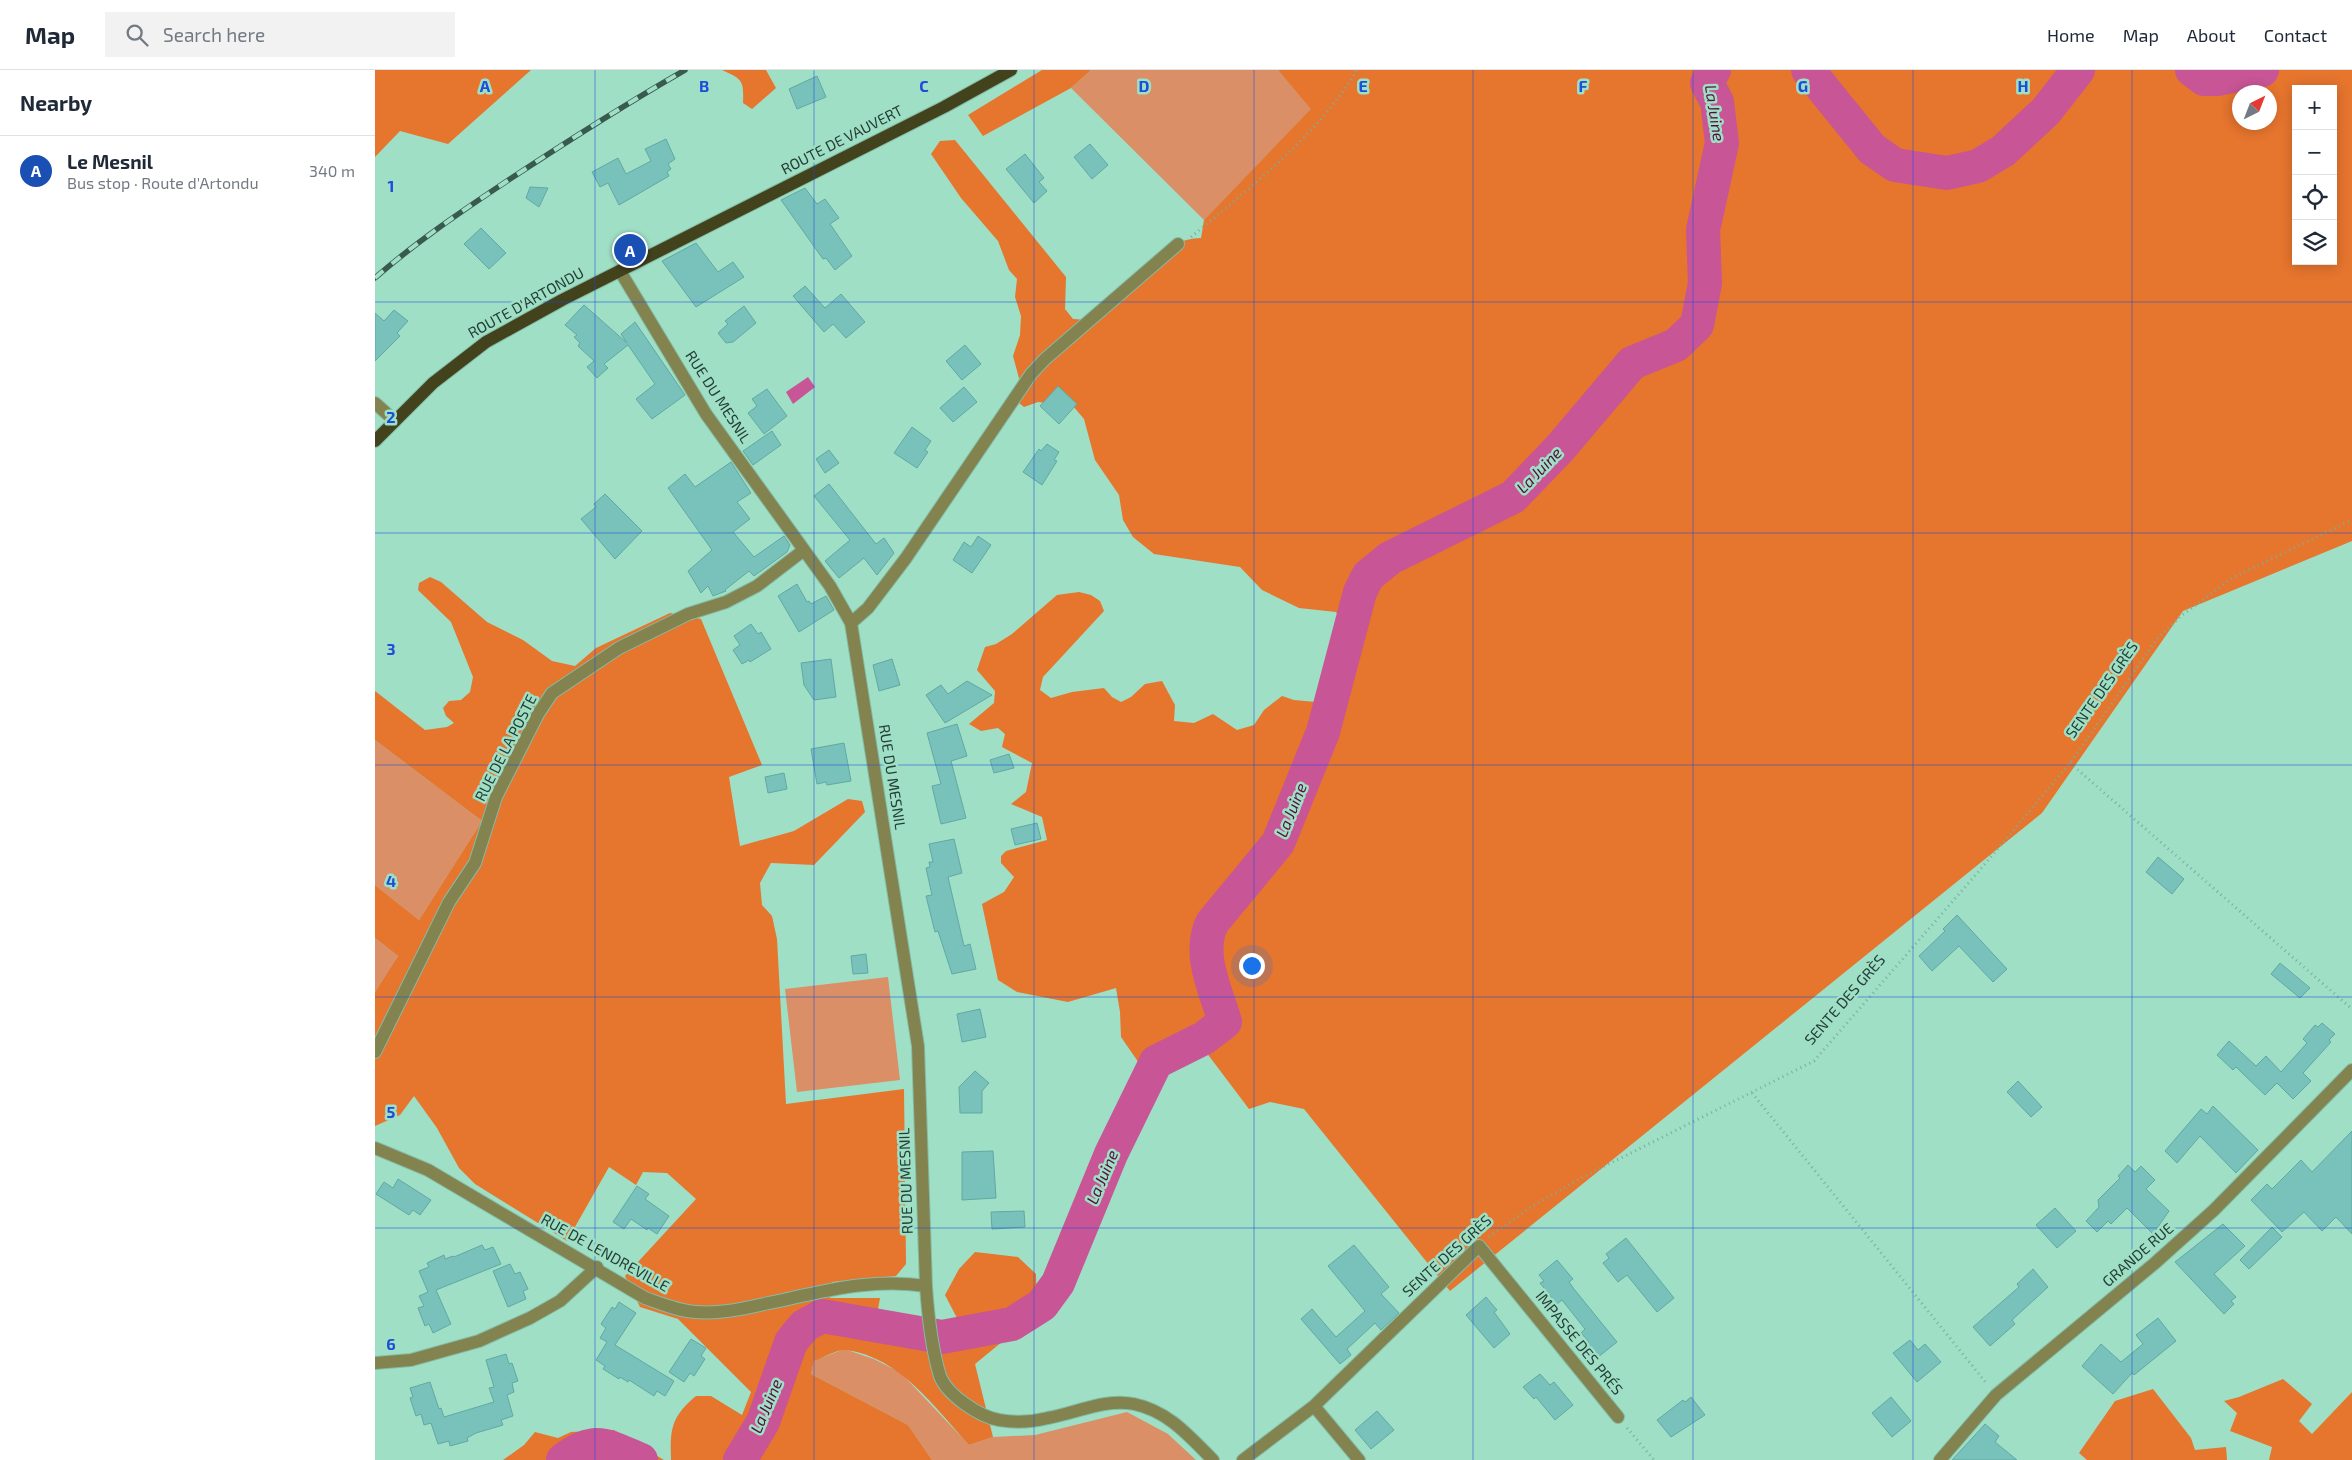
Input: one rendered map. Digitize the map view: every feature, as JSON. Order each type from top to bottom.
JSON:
[{"type":"main road","name":"ROUTE DE VAUVERT","points":[[714,223],[944,107],[1011,70]]},
{"type":"main road","name":"ROUTE D'ARTONDU","points":[[375,441],[433,383],[473,351],[562,300],[714,223]]},
{"type":"street","points":[[851,623],[868,608],[906,558],[1031,374],[1045,359],[1178,244]]},
{"type":"street","name":"RUE DU MESNIL","points":[[620,270],[706,414],[830,586],[851,623],[918,1046],[926,1286],[929,1322],[941,1377],[954,1395],[972,1409],[997,1420],[1020,1422],[1047,1418],[1110,1403],[1132,1404],[1153,1409],[1173,1421],[1213,1460]]},
{"type":"street","points":[[375,403],[395,421]]},
{"type":"street","name":"RUE DE LA POSTE","points":[[375,1052],[449,902],[475,863],[496,797],[538,714],[552,692],[619,648],[688,614],[726,602],[757,586],[804,550]]},
{"type":"street","name":"GRANDE RUE","points":[[1940,1460],[1996,1395],[2148,1269],[2214,1210],[2352,1070]]},
{"type":"street","name":"RUE DE LENDREVILLE","points":[[375,1148],[428,1170],[597,1267],[645,1298],[671,1308],[696,1312],[732,1311],[873,1283],[902,1282],[926,1286]]},
{"type":"street","name":"SENTE DES GRÈS","points":[[1243,1460],[1314,1406],[1479,1246]]},
{"type":"street","name":"IMPASSE DES PRÉS","points":[[1479,1246],[1618,1417]]},
{"type":"street","points":[[375,1363],[411,1360],[479,1341],[531,1318],[560,1301],[597,1267]]},
{"type":"street","points":[[1314,1406],[1359,1460]]},
{"type":"path","points":[[1178,244],[1188,240],[1265,175],[1329,110],[1357,70]]},
{"type":"path","name":"SENTE DES GRÈS","points":[[1479,1246],[1531,1207],[1581,1178],[1814,1061],[2070,763],[2157,638],[2181,616],[2232,578],[2352,520]]},
{"type":"path","points":[[2070,763],[2352,1009]]},
{"type":"path","points":[[1752,1093],[1996,1395]]},
{"type":"path","name":"IMPASSE DES PRÉS","points":[[1618,1417],[1654,1460]]},
{"type":"shaded area","points":[[375,70],[531,70],[448,144],[400,131],[375,157]]},
{"type":"shaded area","points":[[722,70],[766,70],[776,88],[752,109],[743,103],[743,89],[738,78]]},
{"type":"shaded area","points":[[1042,70],[1091,70],[1071,88],[983,136],[968,115]]},
{"type":"shaded area","points":[[1091,70],[1278,70],[1312,109],[1204,220],[1071,88]]},
{"type":"shaded area","points":[[1278,70],[2352,70],[2352,541],[2183,611],[2042,813],[1450,1291],[1304,1109],[1270,1102],[1249,1109],[1203,1048],[1190,1059],[1165,1071],[1141,1066],[1121,1037],[1120,1012],[1116,988],[1068,1002],[1017,992],[998,980],[982,904],[1004,892],[1014,877],[1001,863],[1001,856],[1006,851],[1047,840],[1042,817],[1011,804],[1026,792],[1032,763],[1002,747],[1005,734],[998,728],[981,731],[969,724],[994,703],[995,691],[977,670],[985,647],[996,644],[1012,634],[1057,595],[1079,592],[1091,595],[1100,601],[1104,611],[1043,677],[1040,690],[1051,698],[1072,692],[1104,688],[1112,697],[1121,702],[1131,697],[1145,684],[1162,681],[1175,705],[1174,721],[1194,723],[1213,714],[1237,730],[1254,725],[1264,710],[1282,696],[1294,700],[1337,704],[1354,679],[1354,644],[1336,612],[1299,608],[1262,590],[1240,567],[1154,554],[1133,537],[1123,520],[1119,495],[1095,460],[1084,419],[1073,406],[1038,402],[1024,407],[1014,399],[1020,382],[1013,356],[1020,335],[1021,316],[1015,297],[1017,279],[1009,270],[998,241],[961,198],[931,154],[940,141],[955,140],[1066,277],[1065,309],[1073,319],[1089,320],[1150,272],[1154,256],[1165,249],[1176,243],[1201,238],[1204,220],[1311,109]]},
{"type":"shaded area","points":[[808,377],[815,387],[793,404],[786,392]]},
{"type":"shaded area","points":[[430,577],[441,582],[487,622],[523,640],[552,661],[575,666],[596,648],[670,613],[701,619],[762,765],[729,777],[740,846],[794,831],[848,799],[862,801],[865,812],[814,865],[771,863],[760,883],[762,905],[772,916],[777,939],[786,1104],[904,1089],[906,1264],[896,1276],[832,1282],[830,1298],[880,1298],[874,1332],[916,1337],[913,1347],[956,1347],[957,1318],[945,1295],[959,1269],[975,1252],[1018,1257],[1036,1274],[1037,1313],[975,1364],[993,1437],[969,1445],[915,1386],[900,1373],[865,1355],[842,1350],[814,1361],[811,1374],[908,1425],[932,1460],[671,1460],[671,1440],[674,1424],[681,1410],[696,1396],[711,1396],[742,1415],[751,1392],[678,1319],[640,1307],[625,1276],[696,1199],[667,1173],[643,1172],[636,1185],[609,1167],[567,1241],[475,1184],[459,1168],[437,1128],[414,1096],[400,1115],[375,1126],[375,992],[398,956],[375,938],[375,885],[419,920],[482,821],[375,740],[375,691],[425,730],[447,727],[454,723],[446,716],[443,708],[449,701],[461,700],[470,692],[473,677],[451,622],[418,590],[419,583]]},
{"type":"shaded area","points":[[375,740],[482,821],[419,920],[375,885]]},
{"type":"shaded area","points":[[375,938],[398,956],[375,992]]},
{"type":"shaded area","points":[[888,977],[900,1080],[797,1092],[785,989]]},
{"type":"shaded area","points":[[844,1349],[874,1359],[901,1373],[969,1445],[993,1437],[1035,1435],[1127,1412],[1168,1434],[1196,1460],[932,1460],[908,1425],[811,1374],[814,1361]]},
{"type":"shaded area","points":[[2283,1379],[2312,1404],[2299,1421],[2312,1434],[2352,1392],[2352,1460],[2269,1460],[2272,1447],[2230,1431],[2237,1413],[2224,1401]]},
{"type":"shaded area","points":[[2153,1389],[2191,1438],[2195,1450],[2226,1447],[2227,1460],[2087,1460],[2079,1453],[2115,1401]]},
{"type":"shaded area","points":[[614,1430],[664,1460],[503,1460],[524,1445],[535,1432],[558,1438],[571,1432]]},
{"type":"building","points":[[817,76],[826,97],[797,109],[789,89]]},
{"type":"building","points":[[666,139],[675,159],[668,164],[671,169],[667,172],[669,176],[619,205],[608,183],[600,187],[592,172],[618,158],[626,174],[651,161],[645,149]]},
{"type":"building","points":[[1090,144],[1108,165],[1092,179],[1074,157]]},
{"type":"building","points":[[1025,154],[1044,178],[1039,182],[1047,191],[1034,203],[1006,169]]},
{"type":"building","points":[[530,187],[548,188],[539,207],[526,198]]},
{"type":"building","points":[[805,188],[817,204],[825,199],[839,218],[830,224],[852,256],[835,270],[826,258],[823,259],[781,200]]},
{"type":"building","points":[[481,228],[506,253],[489,269],[464,244]]},
{"type":"building","points":[[696,243],[718,272],[733,262],[744,277],[696,307],[662,261]]},
{"type":"building","points":[[805,286],[825,308],[841,294],[865,322],[846,338],[833,324],[824,332],[793,296]]},
{"type":"building","points":[[584,305],[627,343],[621,334],[635,322],[685,395],[652,419],[636,399],[655,384],[628,345],[604,364],[608,368],[597,378],[587,367],[594,361],[578,346],[580,343],[574,337],[577,335],[565,325]]},
{"type":"building","points":[[744,306],[756,323],[733,342],[726,343],[718,333],[728,324],[725,321]]},
{"type":"building","points":[[394,310],[408,321],[397,333],[400,336],[375,361],[375,313],[384,321]]},
{"type":"building","points":[[965,345],[981,364],[962,380],[946,361]]},
{"type":"building","points":[[1058,386],[1077,404],[1059,424],[1040,406]]},
{"type":"building","points":[[964,387],[977,402],[953,422],[940,408]]},
{"type":"building","points":[[767,389],[787,416],[764,434],[748,413],[757,406],[752,399]]},
{"type":"building","points":[[912,427],[931,441],[925,450],[928,452],[917,468],[894,453]]},
{"type":"building","points":[[772,431],[781,445],[753,465],[743,451]]},
{"type":"building","points":[[1047,444],[1059,452],[1054,460],[1057,461],[1042,485],[1023,472],[1039,449],[1041,451]]},
{"type":"building","points":[[829,450],[839,463],[825,473],[816,459]]},
{"type":"building","points":[[731,462],[751,493],[737,502],[750,519],[733,532],[754,557],[784,536],[790,545],[787,552],[754,576],[749,571],[726,591],[713,596],[708,586],[701,593],[688,571],[712,550],[668,488],[685,474],[695,487]]},
{"type":"building","points":[[829,484],[876,544],[884,538],[894,553],[877,575],[864,558],[839,578],[825,561],[850,540],[814,496]]},
{"type":"building","points":[[605,494],[642,531],[615,559],[581,519],[596,507],[594,504]]},
{"type":"building","points":[[978,536],[991,545],[972,573],[953,560],[964,542],[971,547]]},
{"type":"building","points":[[797,584],[807,602],[809,601],[811,604],[826,596],[834,610],[799,632],[778,596]]},
{"type":"building","points":[[751,624],[758,634],[761,632],[771,649],[750,662],[749,660],[742,664],[733,650],[740,645],[734,636]]},
{"type":"building","points":[[831,659],[836,697],[814,700],[804,685],[801,663]]},
{"type":"building","points":[[892,659],[900,685],[879,691],[873,665]]},
{"type":"building","points":[[967,681],[992,695],[945,723],[926,695],[941,685],[948,694]]},
{"type":"building","points":[[957,724],[967,756],[951,761],[966,818],[941,824],[932,786],[941,784],[927,733]]},
{"type":"building","points":[[844,743],[851,781],[827,785],[826,782],[817,784],[811,749]]},
{"type":"building","points":[[1009,754],[1014,768],[994,773],[990,760]]},
{"type":"building","points":[[784,773],[787,789],[768,793],[765,777]]},
{"type":"building","points":[[1037,823],[1041,839],[1015,845],[1011,829]]},
{"type":"building","points":[[954,839],[962,873],[948,877],[964,946],[970,944],[976,969],[952,974],[938,931],[935,932],[926,896],[932,895],[926,868],[930,867],[929,862],[933,862],[929,844]]},
{"type":"building","points":[[2158,857],[2184,879],[2172,894],[2146,872]]},
{"type":"building","points":[[1957,915],[2007,969],[1993,982],[1959,946],[1932,971],[1919,956],[1945,931],[1943,929]]},
{"type":"building","points":[[866,954],[868,973],[853,974],[851,956]]},
{"type":"building","points":[[2280,963],[2310,988],[2300,998],[2271,974]]},
{"type":"building","points":[[980,1009],[986,1037],[962,1042],[957,1014]]},
{"type":"building","points":[[2322,1023],[2335,1034],[2329,1040],[2331,1042],[2303,1073],[2311,1081],[2293,1099],[2277,1083],[2265,1095],[2236,1067],[2233,1070],[2217,1055],[2229,1041],[2256,1066],[2266,1056],[2281,1072],[2307,1043],[2303,1039],[2315,1025],[2318,1027]]},
{"type":"building","points":[[975,1071],[989,1083],[982,1091],[982,1113],[960,1113],[959,1087]]},
{"type":"building","points":[[2018,1081],[2042,1107],[2031,1117],[2007,1092]]},
{"type":"building","points":[[2213,1106],[2258,1150],[2236,1173],[2200,1136],[2177,1163],[2165,1151],[2201,1109],[2207,1114]]},
{"type":"building","points":[[2352,1131],[2352,1234],[2336,1217],[2322,1231],[2304,1212],[2282,1232],[2251,1200],[2267,1184],[2272,1189],[2301,1160],[2312,1172]]},
{"type":"building","points":[[993,1151],[996,1198],[962,1200],[962,1152]]},
{"type":"building","points":[[2128,1165],[2135,1172],[2141,1166],[2155,1180],[2146,1189],[2169,1211],[2153,1234],[2127,1208],[2111,1224],[2108,1221],[2097,1232],[2086,1221],[2099,1207],[2098,1200],[2120,1178],[2118,1176]]},
{"type":"building","points":[[398,1179],[431,1200],[420,1215],[413,1210],[409,1215],[376,1194],[384,1182],[393,1188]]},
{"type":"building","points":[[637,1186],[649,1194],[645,1199],[669,1216],[657,1234],[648,1228],[647,1230],[631,1219],[624,1229],[613,1222]]},
{"type":"building","points":[[2055,1208],[2076,1231],[2057,1248],[2036,1225]]},
{"type":"building","points":[[1024,1211],[1025,1227],[992,1229],[991,1212]]},
{"type":"building","points":[[2223,1224],[2245,1246],[2214,1274],[2236,1297],[2231,1301],[2234,1304],[2224,1314],[2175,1262]]},
{"type":"building","points":[[2272,1227],[2282,1237],[2249,1269],[2240,1260]]},
{"type":"building","points":[[1626,1238],[1674,1298],[1657,1312],[1627,1275],[1618,1282],[1603,1263],[1609,1258],[1606,1254]]},
{"type":"building","points":[[482,1245],[485,1250],[493,1247],[501,1264],[436,1290],[451,1324],[433,1333],[429,1324],[425,1326],[418,1308],[424,1306],[419,1296],[428,1292],[419,1271],[429,1267],[427,1263],[444,1255],[445,1259],[454,1257]]},
{"type":"building","points":[[1354,1245],[1389,1287],[1381,1294],[1399,1313],[1381,1330],[1375,1323],[1347,1349],[1351,1355],[1340,1364],[1301,1319],[1312,1309],[1336,1337],[1365,1311],[1328,1266]]},
{"type":"building","points":[[1557,1260],[1573,1279],[1569,1282],[1574,1289],[1617,1342],[1597,1358],[1585,1345],[1589,1342],[1581,1333],[1585,1329],[1562,1300],[1557,1304],[1540,1283],[1544,1281],[1539,1275]]},
{"type":"building","points":[[510,1264],[515,1274],[520,1272],[528,1289],[523,1291],[526,1299],[508,1307],[493,1271]]},
{"type":"building","points":[[2033,1269],[2048,1287],[2012,1320],[2015,1324],[1990,1346],[1973,1327],[2019,1287],[2017,1284]]},
{"type":"building","points":[[1486,1297],[1497,1310],[1494,1312],[1510,1334],[1494,1348],[1466,1315]]},
{"type":"building","points":[[619,1302],[636,1313],[615,1345],[674,1381],[665,1396],[657,1391],[654,1396],[629,1380],[628,1382],[620,1377],[619,1379],[603,1369],[605,1366],[596,1360],[607,1342],[600,1338],[606,1328],[601,1324],[612,1307],[615,1309]]},
{"type":"building","points":[[2158,1318],[2176,1341],[2134,1375],[2132,1373],[2113,1394],[2082,1366],[2101,1344],[2121,1362],[2143,1344],[2136,1335]]},
{"type":"building","points":[[691,1339],[706,1348],[701,1356],[705,1359],[694,1376],[690,1373],[684,1382],[669,1372]]},
{"type":"building","points":[[1910,1340],[1918,1350],[1925,1344],[1941,1362],[1917,1382],[1893,1353]]},
{"type":"building","points":[[506,1354],[509,1364],[512,1363],[518,1381],[512,1383],[514,1392],[507,1395],[513,1416],[501,1420],[503,1425],[476,1433],[467,1438],[468,1441],[450,1446],[449,1441],[438,1444],[431,1423],[424,1425],[421,1414],[416,1416],[410,1398],[413,1397],[410,1388],[430,1382],[439,1409],[441,1408],[444,1417],[494,1402],[489,1388],[494,1387],[486,1360]]},
{"type":"building","points":[[1540,1374],[1550,1385],[1554,1382],[1573,1405],[1555,1420],[1536,1397],[1534,1399],[1523,1387]]},
{"type":"building","points":[[1691,1397],[1705,1415],[1671,1437],[1657,1420],[1683,1400],[1685,1402]]},
{"type":"building","points":[[1891,1397],[1911,1421],[1892,1437],[1872,1413]]},
{"type":"building","points":[[1377,1411],[1394,1430],[1371,1449],[1355,1430]]},
{"type":"building","points":[[1985,1424],[1999,1436],[1995,1442],[2017,1460],[1952,1460]]},
{"type":"waterway","name":"La Juine","points":[[740,1460],[763,1422],[791,1342],[804,1326],[822,1316],[942,1337],[1012,1324],[1042,1305],[1058,1283],[1111,1154],[1156,1062],[1204,1038],[1225,1022],[1209,972],[1206,947],[1208,935],[1212,923],[1278,843],[1323,732],[1360,592],[1368,576],[1390,558],[1513,497],[1560,448],[1632,363],[1676,345],[1697,325],[1705,283],[1703,230],[1722,143],[1717,102],[1707,83],[1714,70]]},
{"type":"waterway","name":"La Juine","points":[[1808,70],[1872,149],[1895,165],[1947,173],[1978,166],[2003,151],[2046,111],[2078,70]]},
{"type":"waterway","name":"La Juine","points":[[2192,70],[2204,79],[2217,79],[2262,70]]},
{"type":"waterway","name":"La Juine","points":[[563,1460],[574,1452],[593,1445],[610,1447],[641,1460]]},
{"type":"railway","points":[[375,278],[423,239],[490,192],[595,124],[685,70]]},
{"type":"place","name":"Le Mesnil","points":[[630,250]]}]
